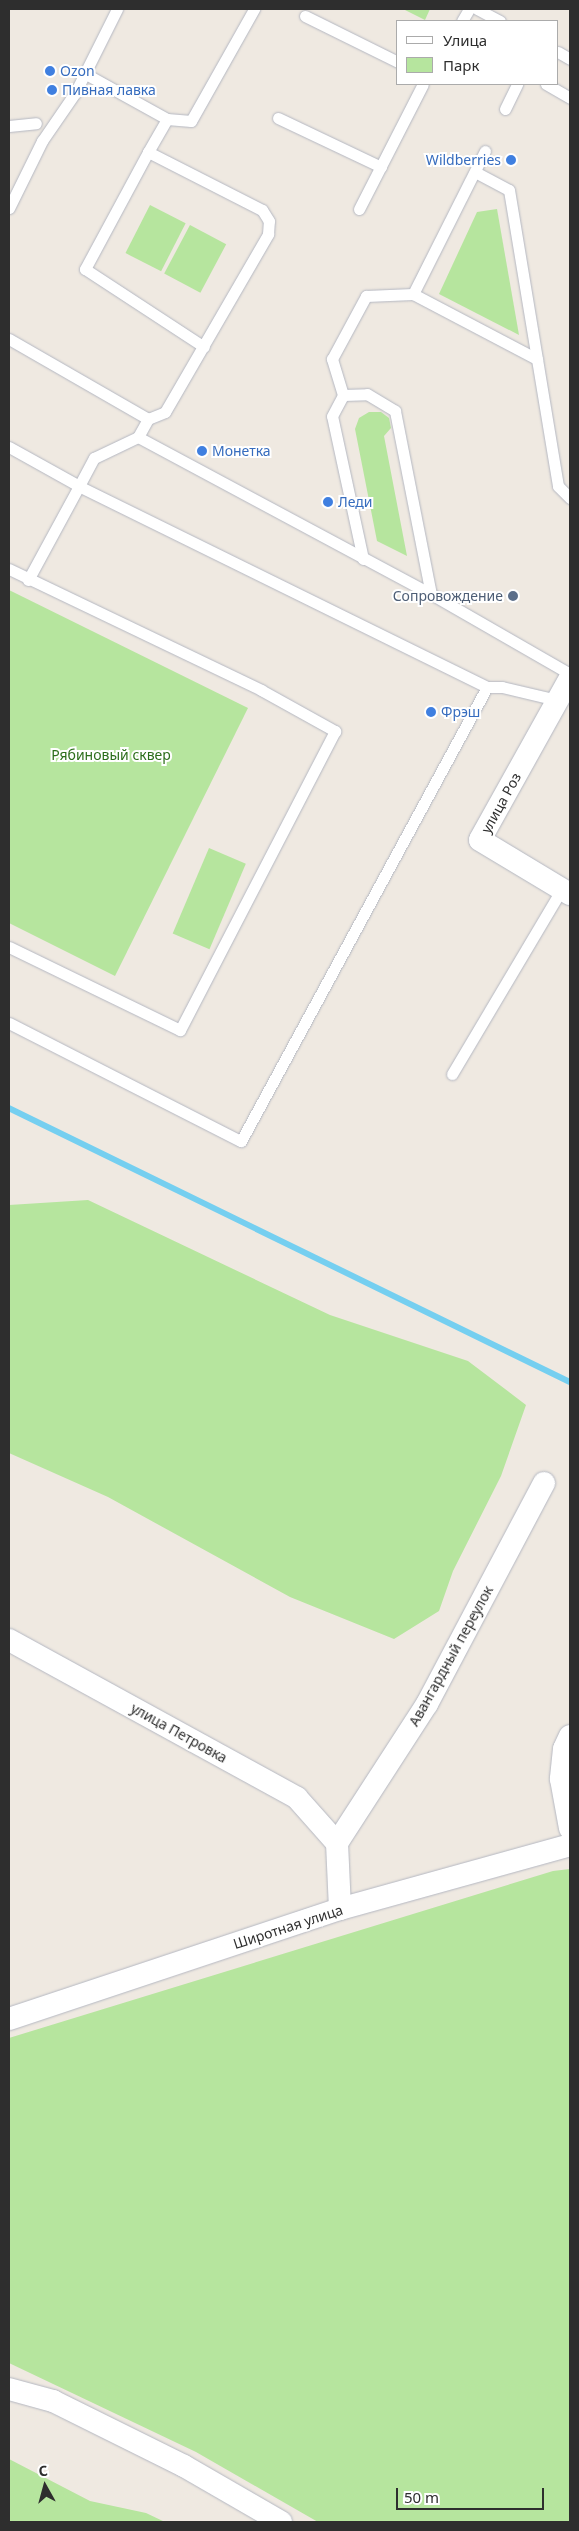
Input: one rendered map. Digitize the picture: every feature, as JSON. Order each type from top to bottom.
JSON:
[{"type":"street","points":[[558,700],[570,678]]},
{"type":"street","name":"улица Роз","points":[[558,700],[480,840],[566,892]]},
{"type":"street","name":"Авангардный переулок","points":[[337,1843],[428,1704],[544,1483]]},
{"type":"street","name":"улица Петровка","points":[[9,1640],[297,1798],[337,1843]]},
{"type":"street","points":[[570,1736],[564,1749],[560,1779],[570,1828]]},
{"type":"street","points":[[337,1843],[340,1909]]},
{"type":"street","name":"Широтная улица","points":[[9,2019],[340,1909],[570,1845]]},
{"type":"street","points":[[9,2389],[53,2401],[184,2466],[281,2522]]},
{"type":"lane","points":[[9,208],[42,141],[84,73],[117,9]]},
{"type":"lane","points":[[84,73],[167,119],[191,121],[254,9]]},
{"type":"lane","points":[[463,20],[470,9]]},
{"type":"lane","points":[[477,9],[498,20]]},
{"type":"lane","points":[[305,16],[396,61]]},
{"type":"lane","points":[[559,53],[570,59]]},
{"type":"lane","points":[[360,209],[422,85]]},
{"type":"lane","points":[[505,109],[517,85]]},
{"type":"lane","points":[[548,85],[570,98]]},
{"type":"lane","points":[[278,118],[381,167]]},
{"type":"lane","points":[[167,119],[85,270],[204,347]]},
{"type":"lane","points":[[9,126],[36,123]]},
{"type":"lane","points":[[414,294],[485,151]]},
{"type":"lane","points":[[28,580],[94,458],[138,437],[148,419],[165,412],[268,234],[269,222],[262,210],[148,152]]},
{"type":"lane","points":[[475,172],[509,190],[558,486],[570,498]]},
{"type":"lane","points":[[363,559],[332,416],[342,395],[332,359],[366,296],[414,294],[537,359]]},
{"type":"lane","points":[[9,339],[148,419]]},
{"type":"lane","points":[[342,395],[367,394],[395,411],[430,594]]},
{"type":"lane","points":[[138,437],[430,594],[570,674]]},
{"type":"lane","points":[[9,446],[79,486],[488,687],[502,687],[558,700]]},
{"type":"lane","points":[[9,569],[28,580],[261,690],[335,731],[180,1030],[9,947]]},
{"type":"lane","points":[[9,1023],[241,1141],[488,687]]},
{"type":"lane","points":[[452,1074],[566,892]]},
{"type":"green space","points":[[403,9],[430,9],[425,20]]},
{"type":"green space","points":[[150,205],[186,223],[161,271],[125,253]]},
{"type":"green space","points":[[497,209],[519,335],[439,294],[477,212]]},
{"type":"green space","points":[[190,225],[226,244],[200,293],[164,274]]},
{"type":"green space","points":[[369,412],[381,412],[389,418],[391,428],[384,436],[407,556],[377,541],[355,429],[359,418]]},
{"type":"green space","name":"Рябиновый сквер","points":[[9,590],[248,708],[115,976],[9,923]]},
{"type":"green space","points":[[209,848],[246,864],[209,949],[173,934]]},
{"type":"green space","points":[[88,1200],[330,1315],[468,1361],[526,1405],[501,1476],[453,1571],[439,1611],[394,1639],[290,1597],[108,1497],[9,1453],[9,1205]]},
{"type":"green space","points":[[570,1869],[570,2522],[318,2522],[196,2452],[9,2363],[9,2038],[553,1871]]},
{"type":"green space","points":[[9,2459],[90,2501],[146,2513],[165,2522],[9,2522]]},
{"type":"waterway","points":[[9,1108],[570,1382]]},
{"type":"place","name":"Ozon","points":[[50,71]]},
{"type":"place","name":"Пивная лавка","points":[[52,90]]},
{"type":"place","name":"Wildberries","points":[[511,160]]},
{"type":"place","name":"Монетка","points":[[202,451]]},
{"type":"place","name":"Леди","points":[[328,502]]},
{"type":"place","name":"Сопровождение","points":[[513,596]]},
{"type":"place","name":"Фрэш","points":[[431,712]]}]
